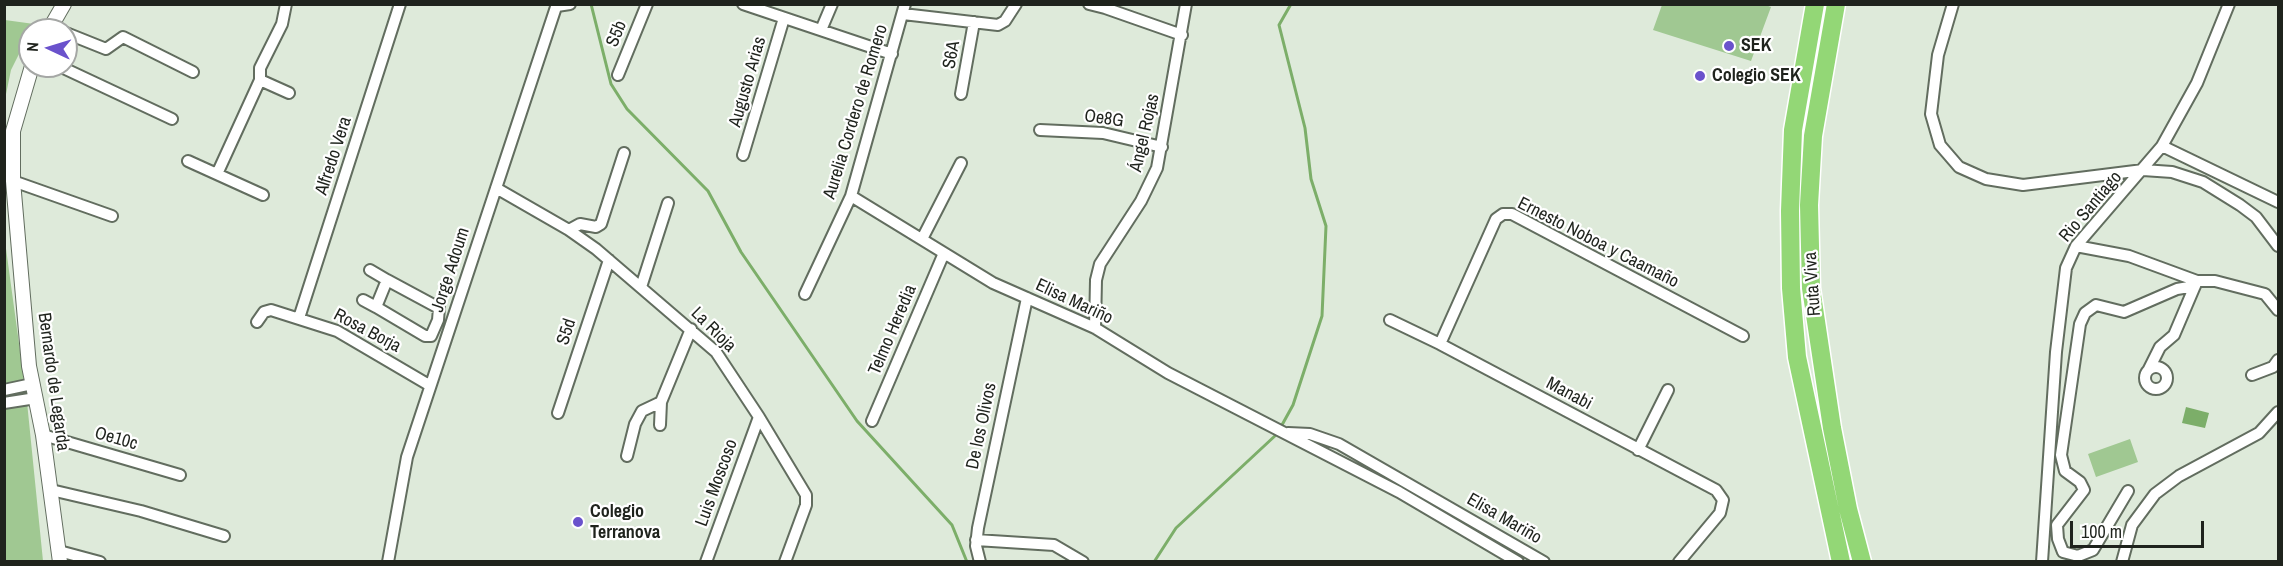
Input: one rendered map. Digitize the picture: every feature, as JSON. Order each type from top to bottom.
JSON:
[{"type":"highway","name":"Ruta Viva","points":[[1815,4],[1793,130],[1790,211],[1791,288],[1797,357],[1841,561]]},
{"type":"highway","name":"Ruta Viva","points":[[1836,4],[1813,136],[1809,205],[1811,288],[1832,428],[1848,508],[1862,561]]},
{"type":"street","points":[[58,18],[64,4]]},
{"type":"street","points":[[217,174],[260,80],[260,68],[282,24],[286,4]]},
{"type":"street","name":"Alfredo Vera","points":[[299,318],[400,4]]},
{"type":"street","name":"Jorge Adoum","points":[[387,561],[404,469],[429,385],[559,5],[570,4]]},
{"type":"street","name":"S5b","points":[[618,75],[647,4]]},
{"type":"street","points":[[743,4],[892,54]]},
{"type":"street","points":[[820,30],[832,4]]},
{"type":"street","points":[[904,9],[974,22],[1002,24],[1016,4]]},
{"type":"street","points":[[1089,4],[1182,35]]},
{"type":"street","name":"Ángel Rojas","points":[[1095,327],[1096,280],[1101,264],[1150,185],[1162,147],[1186,4]]},
{"type":"street","points":[[1953,4],[1938,55],[1931,114],[1940,145],[1959,167],[1986,179],[2023,184],[2143,170],[2172,172],[2203,182],[2256,217],[2278,246]]},
{"type":"street","name":"Rio Santiago","points":[[2042,561],[2063,284],[2076,246],[2162,146],[2197,83],[2229,4]]},
{"type":"street","name":"Aurelia Cordero de Romero","points":[[805,294],[851,196],[904,9]]},
{"type":"street","name":"Augusto Arias","points":[[743,155],[784,18]]},
{"type":"street","name":"S6A","points":[[961,94],[974,22]]},
{"type":"street","points":[[78,38],[106,49],[123,37],[193,72]]},
{"type":"street","points":[[78,75],[172,119]]},
{"type":"street","name":"Bernardo de Legarda","points":[[28,78],[13,131],[13,181],[32,384],[43,435],[60,556]]},
{"type":"street","points":[[260,80],[289,93]]},
{"type":"street","name":"Oe8G","points":[[1040,130],[1103,133],[1162,147]]},
{"type":"street","points":[[2162,146],[2278,202]]},
{"type":"street","points":[[569,230],[577,225],[596,227],[601,224],[624,153]]},
{"type":"street","points":[[188,160],[262,195]]},
{"type":"street","points":[[922,239],[961,163]]},
{"type":"street","points":[[13,181],[112,216]]},
{"type":"street","name":"La Rioja","points":[[496,188],[569,230],[609,260],[691,329],[720,358],[806,495],[806,505],[786,561]]},
{"type":"street","name":"Elisa Mariño","points":[[851,196],[1005,289],[1095,327],[1168,373],[1372,478],[1518,561]]},
{"type":"street","points":[[641,287],[668,203]]},
{"type":"street","name":"Ernesto Noboa y Caamaño","points":[[1440,344],[1496,219],[1503,214],[1512,214],[1743,336]]},
{"type":"street","points":[[2076,246],[2128,256],[2196,283]]},
{"type":"street","name":"Telmo Heredia","points":[[872,421],[944,253]]},
{"type":"street","name":"S5d","points":[[558,413],[609,260]]},
{"type":"street","points":[[363,300],[425,336],[431,336],[440,312],[437,307],[370,270]]},
{"type":"street","points":[[376,307],[387,280]]},
{"type":"street","points":[[2128,491],[2093,550],[2084,555],[2072,556],[2063,552],[2057,533],[2058,522],[2084,490],[2080,482],[2065,471],[2061,454],[2080,324],[2085,312],[2096,304],[2124,312],[2176,289],[2196,283],[2216,281],[2265,294],[2278,310]]},
{"type":"street","points":[[2154,368],[2160,347],[2174,335],[2196,283]]},
{"type":"street","name":"De los Olivos","points":[[980,561],[976,540],[1027,298]]},
{"type":"street","name":"Rosa Borja","points":[[257,322],[264,312],[272,310],[299,318],[348,336],[429,385]]},
{"type":"street","points":[[438,320],[450,326]]},
{"type":"street","name":"Manabi","points":[[1390,320],[1440,344],[1716,490],[1723,500],[1715,521],[1679,561]]},
{"type":"street","points":[[660,425],[661,402],[691,329]]},
{"type":"street","points":[[2253,375],[2272,367],[2278,360]]},
{"type":"street","points":[[4,390],[32,384]]},
{"type":"street","points":[[1638,450],[1668,390]]},
{"type":"street","points":[[4,403],[36,398]]},
{"type":"street","points":[[627,456],[635,424],[642,411],[661,402]]},
{"type":"street","points":[[2122,561],[2132,525],[2155,494],[2179,476],[2259,433],[2278,412]]},
{"type":"street","name":"Luis Moscoso","points":[[706,561],[759,417]]},
{"type":"street","name":"Elisa Mariño","points":[[1285,434],[1322,437],[1378,466],[1544,561]]},
{"type":"street","name":"Oe10c","points":[[43,435],[180,475]]},
{"type":"street","points":[[1372,478],[1378,466]]},
{"type":"street","points":[[51,490],[141,511],[224,536]]},
{"type":"street","points":[[976,540],[1054,545],[1083,561]]},
{"type":"street","points":[[60,556],[100,561]]},
{"type":"shaded area","name":"SEK","points":[[1763,4],[1771,7],[1751,61],[1653,30],[1662,5]]},
{"type":"shaded area","points":[[5,20],[18,22],[18,56],[11,70],[5,99]]},
{"type":"shaded area","points":[[4,234],[27,402],[43,561],[5,561]]},
{"type":"shaded area","points":[[2186,407],[2209,413],[2205,428],[2182,423]]},
{"type":"shaded area","points":[[2130,439],[2138,462],[2096,477],[2088,454]]},
{"type":"waterway","points":[[591,4],[611,84],[627,109],[708,191],[741,252],[857,421],[952,525],[967,562]]},
{"type":"waterway","points":[[1154,562],[1176,528],[1277,434],[1293,405],[1322,316],[1326,226],[1311,179],[1305,128],[1279,25],[1291,4]]},
{"type":"place","name":"SEK","points":[[1729,46]]},
{"type":"place","name":"Colegio SEK","points":[[1700,76]]},
{"type":"place","name":"Colegio Terranova","points":[[578,522]]}]
